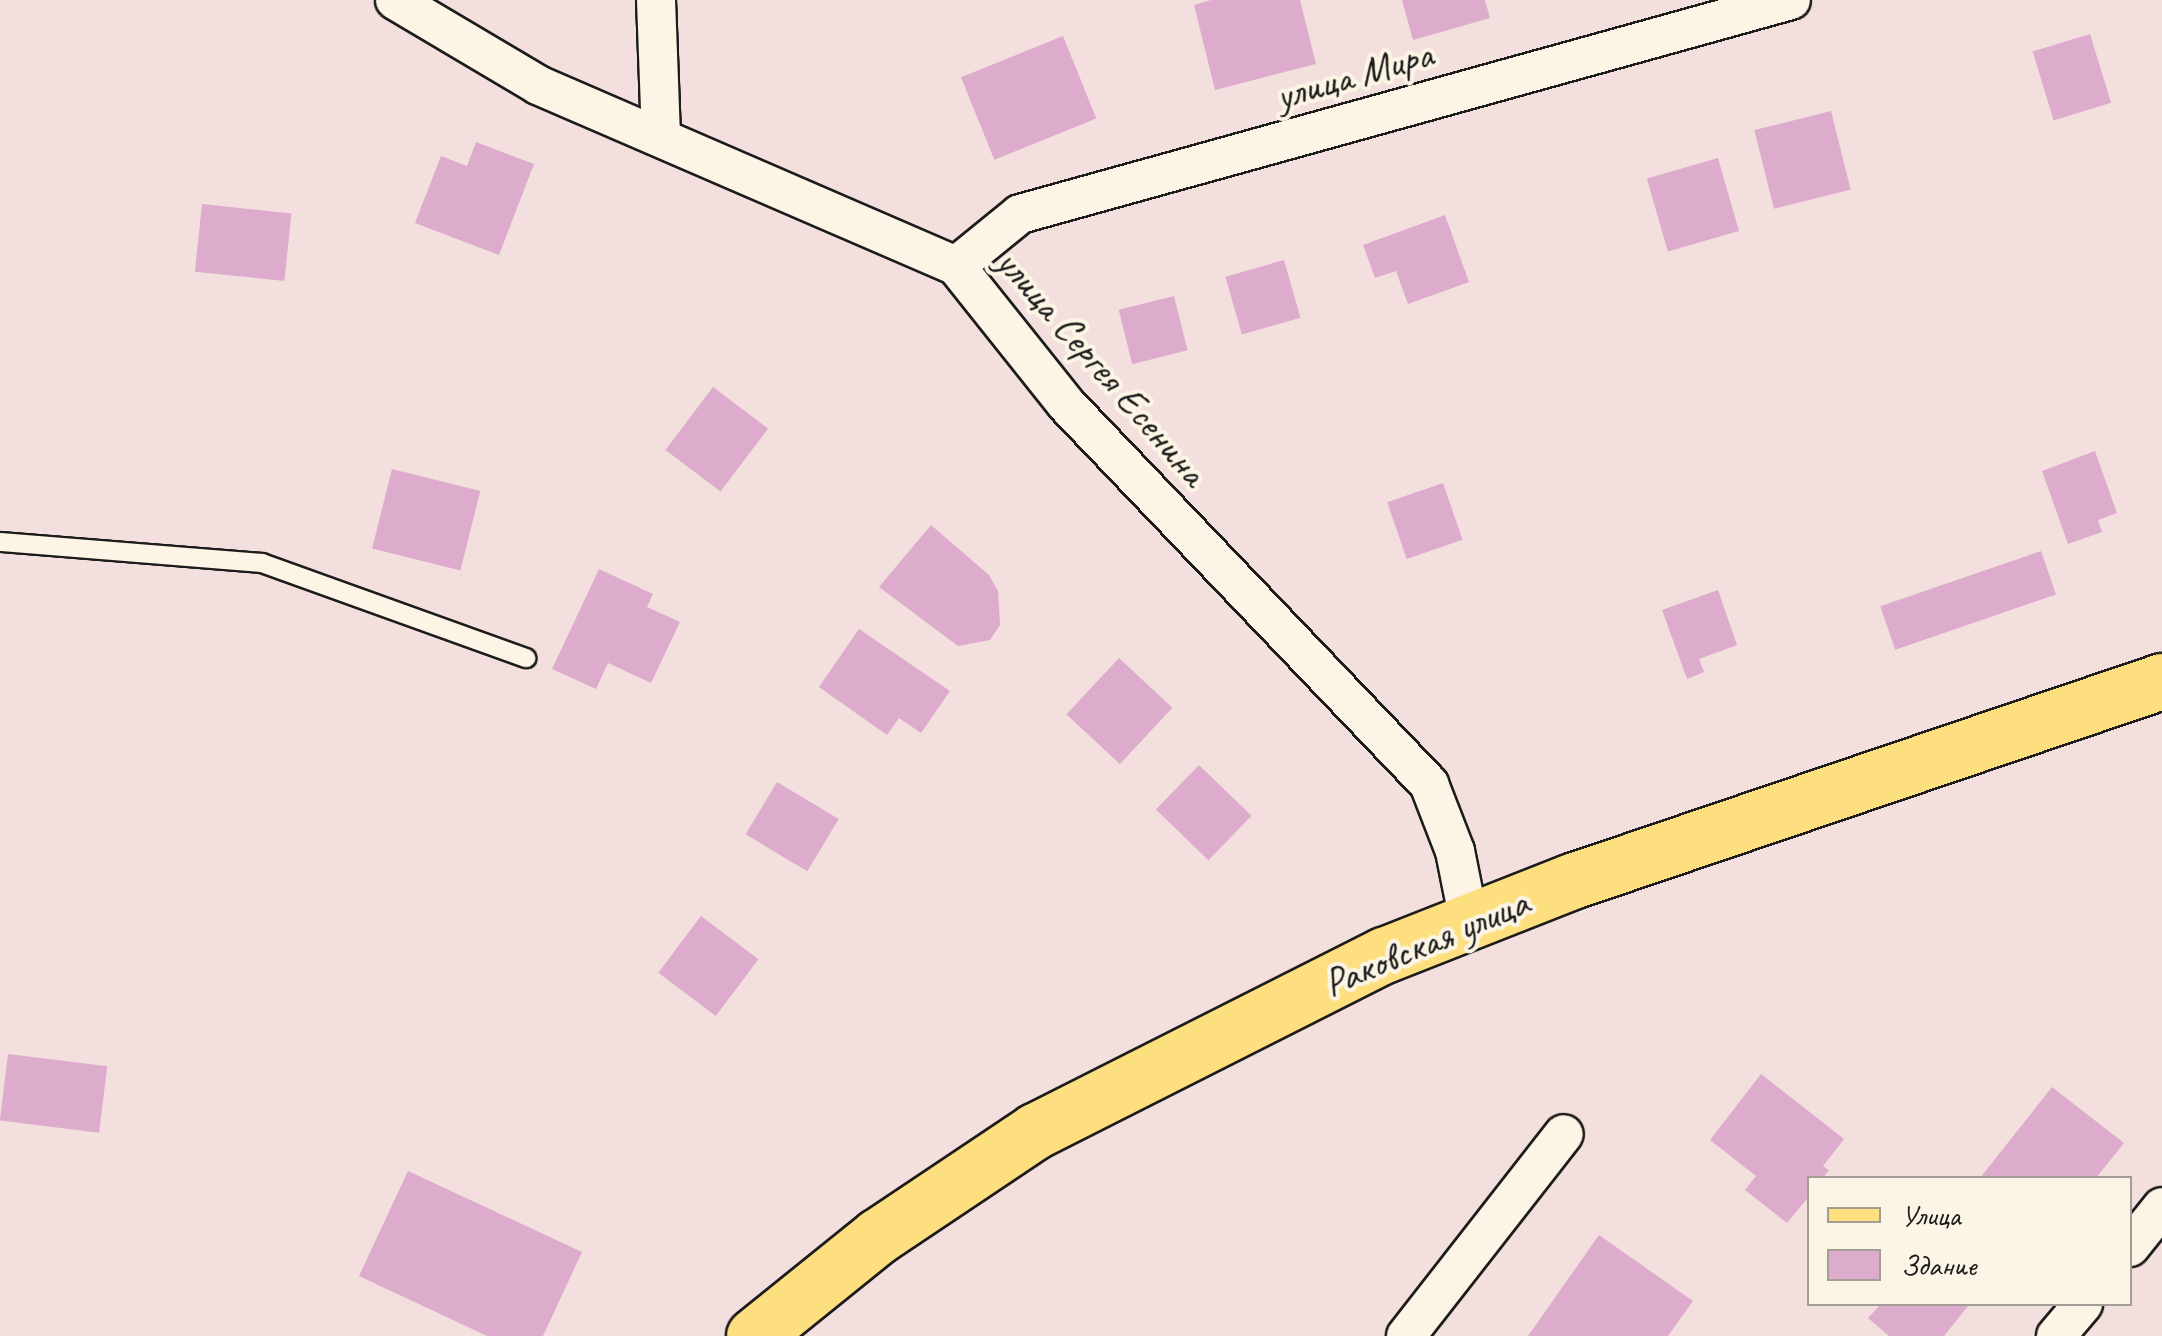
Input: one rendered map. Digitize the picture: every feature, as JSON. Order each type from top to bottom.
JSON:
[{"type":"main road","name":"Раковская улица","points":[[754,1336],[878,1236],[1035,1131],[1384,954],[1469,921],[2162,682]]},
{"type":"street","name":"улица Сергея Есенина","points":[[395,0],[538,85],[661,134],[956,266],[1066,404],[1430,784],[1455,851],[1469,921]]},
{"type":"street","points":[[656,0],[661,134]]},
{"type":"street","name":"улица Мира","points":[[956,266],[1020,214],[1791,0]]},
{"type":"street","points":[[1406,1336],[1564,1134]]},
{"type":"street","points":[[2132,1244],[2162,1207]]},
{"type":"street","points":[[2056,1336],[2081,1306]]},
{"type":"lane","points":[[0,542],[262,563],[526,658]]},
{"type":"building","points":[[1211,0],[1300,0],[1316,64],[1215,90],[1194,5]]},
{"type":"building","points":[[1402,0],[1485,0],[1490,18],[1413,40]]},
{"type":"building","points":[[2090,34],[2111,103],[2054,120],[2033,52]]},
{"type":"building","points":[[1063,36],[1096,119],[994,160],[961,77]]},
{"type":"building","points":[[1831,111],[1851,190],[1774,209],[1754,130]]},
{"type":"building","points":[[476,142],[534,164],[499,255],[415,223],[441,156],[467,166]]},
{"type":"building","points":[[1718,158],[1739,231],[1668,251],[1647,178]]},
{"type":"building","points":[[202,204],[292,213],[284,281],[195,272]]},
{"type":"building","points":[[1445,215],[1469,282],[1408,304],[1396,271],[1375,278],[1363,245]]},
{"type":"building","points":[[1284,260],[1301,318],[1242,334],[1225,277]]},
{"type":"building","points":[[1174,296],[1188,350],[1132,364],[1119,310]]},
{"type":"building","points":[[713,387],[768,429],[721,492],[665,450]]},
{"type":"building","points":[[2095,451],[2117,513],[2098,520],[2102,532],[2068,544],[2042,471]]},
{"type":"building","points":[[392,469],[480,491],[460,571],[372,549]]},
{"type":"building","points":[[1443,483],[1463,540],[1407,559],[1387,502]]},
{"type":"building","points":[[931,525],[989,575],[998,591],[1000,625],[990,640],[958,646],[879,587]]},
{"type":"building","points":[[2041,551],[2056,594],[1895,650],[1880,606]]},
{"type":"building","points":[[599,569],[653,594],[647,607],[680,622],[651,683],[608,663],[596,689],[552,669]]},
{"type":"building","points":[[1718,590],[1737,645],[1699,659],[1704,672],[1687,679],[1662,610]]},
{"type":"building","points":[[859,629],[950,691],[921,733],[899,718],[887,735],[819,687]]},
{"type":"building","points":[[1119,658],[1172,708],[1120,764],[1066,714]]},
{"type":"building","points":[[1199,765],[1252,816],[1208,860],[1156,810]]},
{"type":"building","points":[[777,782],[839,819],[807,871],[746,834]]},
{"type":"building","points":[[701,916],[759,959],[716,1016],[658,973]]},
{"type":"building","points":[[8,1054],[107,1066],[99,1133],[0,1121]]},
{"type":"building","points":[[1761,1074],[1844,1139],[1823,1166],[1829,1170],[1824,1176],[1807,1176],[1807,1199],[1787,1223],[1745,1190],[1756,1176],[1710,1140]]},
{"type":"building","points":[[2052,1087],[2124,1143],[2098,1176],[1982,1176]]},
{"type":"building","points":[[408,1171],[582,1252],[543,1336],[487,1336],[359,1276]]},
{"type":"building","points":[[1599,1235],[1693,1301],[1668,1336],[1528,1336]]},
{"type":"building","points":[[1879,1306],[1968,1306],[1944,1336],[1889,1336],[1868,1318]]}]
